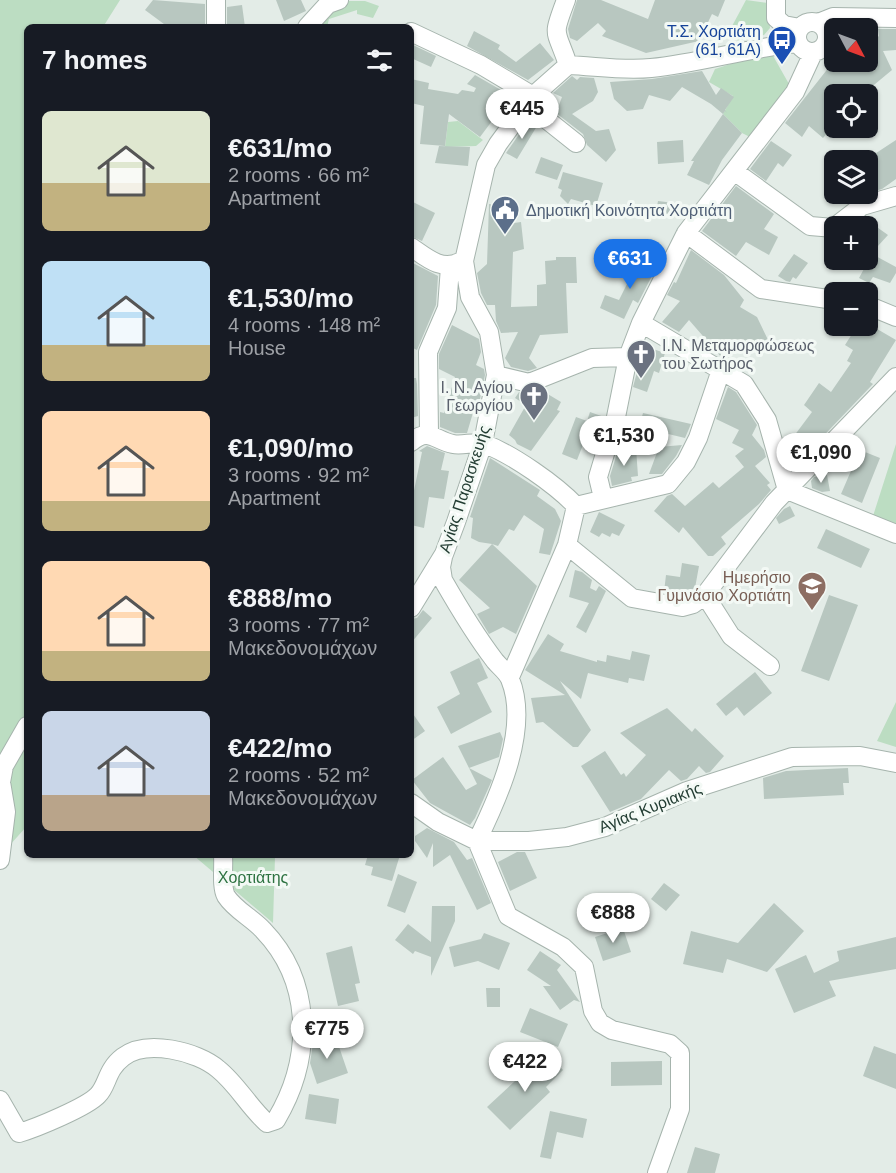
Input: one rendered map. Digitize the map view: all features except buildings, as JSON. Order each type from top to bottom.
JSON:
[{"type":"street","points":[[216,0],[216,24]]},
{"type":"street","points":[[310,24],[328,4],[339,0]]},
{"type":"street","points":[[566,0],[555,28],[556,40],[568,65]]},
{"type":"street","points":[[776,0],[777,18],[799,35],[804,50],[813,53]]},
{"type":"street","points":[[429,434],[428,352],[447,308],[457,264],[486,165],[530,100],[568,65],[625,70],[652,68],[764,46],[799,35],[806,23],[818,23],[833,17],[896,18]]},
{"type":"street","points":[[603,498],[598,477],[616,417],[627,357],[640,323],[686,233],[795,92],[813,53],[822,49],[827,40],[826,30],[818,23]]},
{"type":"street","points":[[414,33],[481,65],[530,100],[576,143]]},
{"type":"street","points":[[734,171],[810,226],[824,227]]},
{"type":"street","points":[[849,216],[862,206],[896,196]]},
{"type":"street","points":[[686,233],[761,289],[824,298]]},
{"type":"street","points":[[414,249],[434,263],[457,264]]},
{"type":"street","name":"Αγίας Παρασκευής","points":[[414,603],[444,554],[483,443],[496,375],[489,332],[470,297],[457,264]]},
{"type":"street","points":[[878,309],[896,316]]},
{"type":"street","points":[[640,323],[744,384],[764,414],[787,490]]},
{"type":"street","points":[[496,375],[529,383],[592,358],[627,357]]},
{"type":"street","points":[[576,506],[668,484],[686,462],[698,438],[721,370]]},
{"type":"street","points":[[567,544],[632,598],[682,607],[693,604],[705,595],[774,503],[896,378]]},
{"type":"street","points":[[414,440],[420,435],[429,434],[453,444],[483,443],[531,471],[576,506]]},
{"type":"street","points":[[787,490],[896,534]]},
{"type":"street","points":[[510,677],[567,544],[576,506]]},
{"type":"street","points":[[444,554],[441,567],[442,580],[496,662],[510,677],[517,707],[511,757],[492,809],[477,841],[508,916],[563,947],[584,967],[593,1011],[600,1023],[612,1030],[670,1044],[680,1053],[680,1108],[657,1173]]},
{"type":"street","points":[[705,595],[731,636],[770,666]]},
{"type":"street","points":[[0,860],[6,812],[1,782],[4,766],[24,731]]},
{"type":"street","name":"Αγίας Κυριακής","points":[[414,805],[438,822],[477,841],[529,841],[567,837],[605,827],[687,791],[792,757],[860,756],[896,763]]},
{"type":"street","points":[[0,1100],[19,1133],[42,1126],[99,1094],[108,1073],[124,1056],[139,1050],[158,1049],[193,1054],[217,1067],[236,1085],[257,1114],[267,1123],[276,1120],[292,1085],[302,1049],[304,1017],[296,984],[285,960],[264,930],[238,909],[225,894],[223,858]]},
{"type":"green space","points":[[0,0],[120,0],[105,24],[24,24],[24,829],[0,856]]},
{"type":"green space","points":[[746,0],[768,3],[770,28],[764,35],[738,41],[731,28]]},
{"type":"green space","points":[[349,1],[365,1],[379,6],[373,18],[357,14],[357,10],[329,19],[328,24],[318,24],[334,6]]},
{"type":"green space","points":[[768,52],[772,54],[789,84],[788,90],[754,139],[742,133],[723,114],[733,96],[709,82],[715,69]]},
{"type":"green space","points":[[458,121],[483,140],[476,146],[445,147],[448,122]]},
{"type":"green space","points":[[896,444],[896,525],[873,516]]},
{"type":"green space","points":[[896,702],[896,747],[877,741]]},
{"type":"green space","name":"Χορτιάτης","points":[[197,858],[275,858],[273,923]]},
{"type":"place","name":"Τ.Σ. Χορτιάτη (61, 61Α)","points":[[782,66]]},
{"type":"place","name":"Δημοτική Κοινότητα Χορτιάτη","points":[[505,236]]},
{"type":"place","name":"I.N. Μεταμορφώσεως του Σωτήρος","points":[[641,380]]},
{"type":"place","name":"Ι. Ν. Αγίου Γεωργίου","points":[[534,422]]},
{"type":"place","name":"Ημερήσιο Γυμνάσιο Χορτιάτη","points":[[812,612]]}]
